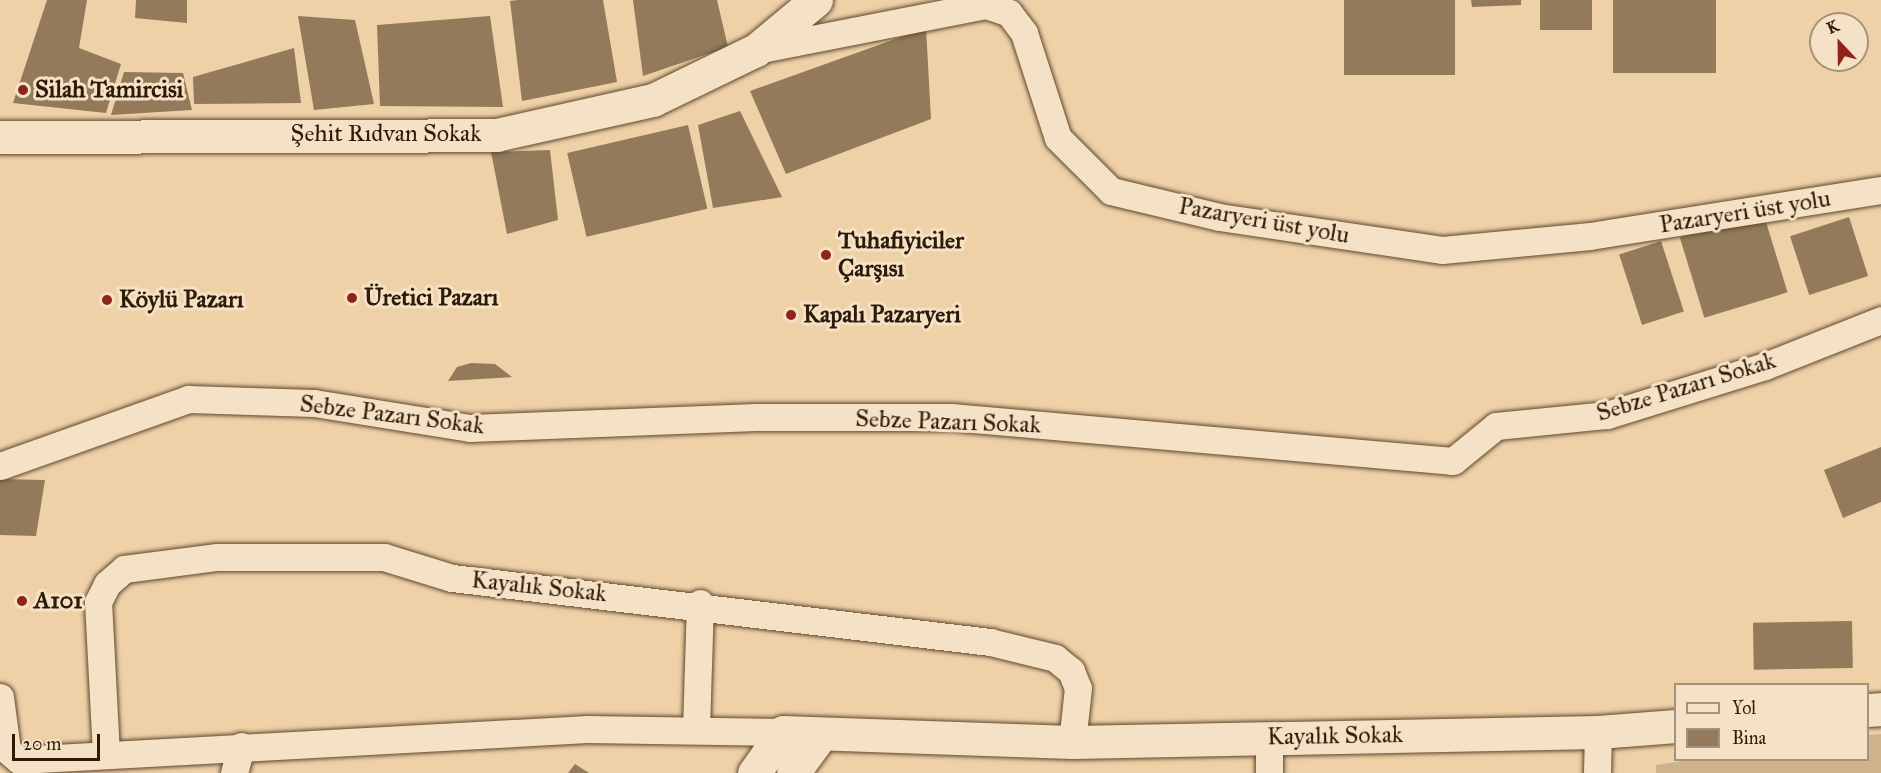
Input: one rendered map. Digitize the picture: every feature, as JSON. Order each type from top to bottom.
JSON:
[{"type":"street","name":"Şehit Rıdvan Sokak","points":[[0,136],[496,135],[653,100],[756,50],[816,0]]},
{"type":"street","name":"Pazaryeri üst yolu","points":[[756,50],[986,5],[1009,13],[1024,33],[1058,138],[1111,191],[1219,217],[1442,250],[1590,236],[1881,190]]},
{"type":"street","name":"Sebze Pazarı Sokak","points":[[0,466],[188,399],[314,403],[470,428],[756,417],[951,417],[1453,461],[1496,426],[1607,415],[1765,366],[1881,320]]},
{"type":"street","name":"Kayalık Sokak","points":[[106,754],[98,602],[124,569],[217,557],[384,557],[452,578],[700,603],[914,630],[1055,658],[1071,671],[1078,688],[1072,742]]},
{"type":"street","points":[[696,729],[700,603]]},
{"type":"street","name":"Kayalık Sokak","points":[[0,697],[6,764],[19,760],[60,765],[106,754],[151,761],[241,746],[587,729],[696,729],[783,732],[820,736],[1072,742],[1269,736],[1598,732],[1674,726]]},
{"type":"street","points":[[754,773],[783,732]]},
{"type":"street","points":[[1597,773],[1598,732]]},
{"type":"street","points":[[794,773],[820,736]]},
{"type":"street","points":[[1269,736],[1269,773]]},
{"type":"street","points":[[234,773],[241,746]]},
{"type":"shaded area","points":[[1881,734],[1881,773],[1656,773],[1656,765],[1683,761],[1869,761],[1869,735]]},
{"type":"building","points":[[47,0],[87,0],[79,48],[121,64],[106,113],[13,103]]},
{"type":"building","points":[[136,0],[187,0],[187,23],[135,18]]},
{"type":"building","points":[[603,0],[617,82],[522,101],[510,1]]},
{"type":"building","points":[[633,0],[717,0],[728,47],[643,76]]},
{"type":"building","points":[[1344,0],[1455,0],[1455,75],[1344,75]]},
{"type":"building","points":[[1471,0],[1521,0],[1521,5],[1472,7]]},
{"type":"building","points":[[1540,0],[1592,0],[1592,30],[1540,30]]},
{"type":"building","points":[[1613,0],[1716,0],[1716,73],[1613,73]]},
{"type":"building","points":[[298,16],[355,20],[374,104],[314,110]]},
{"type":"building","points":[[490,16],[503,107],[380,106],[377,25]]},
{"type":"building","points":[[926,28],[931,119],[786,174],[750,91]]},
{"type":"building","points":[[294,48],[301,103],[194,104],[193,77]]},
{"type":"building","points":[[124,72],[183,73],[192,110],[111,115]]},
{"type":"building","points":[[740,111],[782,197],[713,208],[698,125]]},
{"type":"building","points":[[688,125],[707,209],[587,237],[567,153]]},
{"type":"building","points":[[550,150],[558,220],[507,234],[491,152]]},
{"type":"building","points":[[1763,212],[1788,292],[1704,318],[1680,237]]},
{"type":"building","points":[[1849,217],[1868,276],[1809,295],[1790,236]]},
{"type":"building","points":[[1661,241],[1684,311],[1642,325],[1619,255]]},
{"type":"building","points":[[471,363],[495,364],[512,377],[448,381],[457,367]]},
{"type":"building","points":[[1881,447],[1881,502],[1843,518],[1824,470]]},
{"type":"building","points":[[0,479],[45,480],[36,536],[0,535]]},
{"type":"building","points":[[1852,621],[1853,668],[1754,670],[1753,623]]},
{"type":"building","points":[[575,764],[589,773],[568,773]]},
{"type":"place","name":"Silah Tamircisi","points":[[23,90]]},
{"type":"place","name":"Tuhafiyiciler Çarşısı","points":[[826,255]]},
{"type":"place","name":"Üretici Pazarı","points":[[352,298]]},
{"type":"place","name":"Köylü Pazarı","points":[[107,300]]},
{"type":"place","name":"Kapalı Pazaryeri","points":[[791,315]]},
{"type":"place","name":"A101","points":[[22,601]]}]
